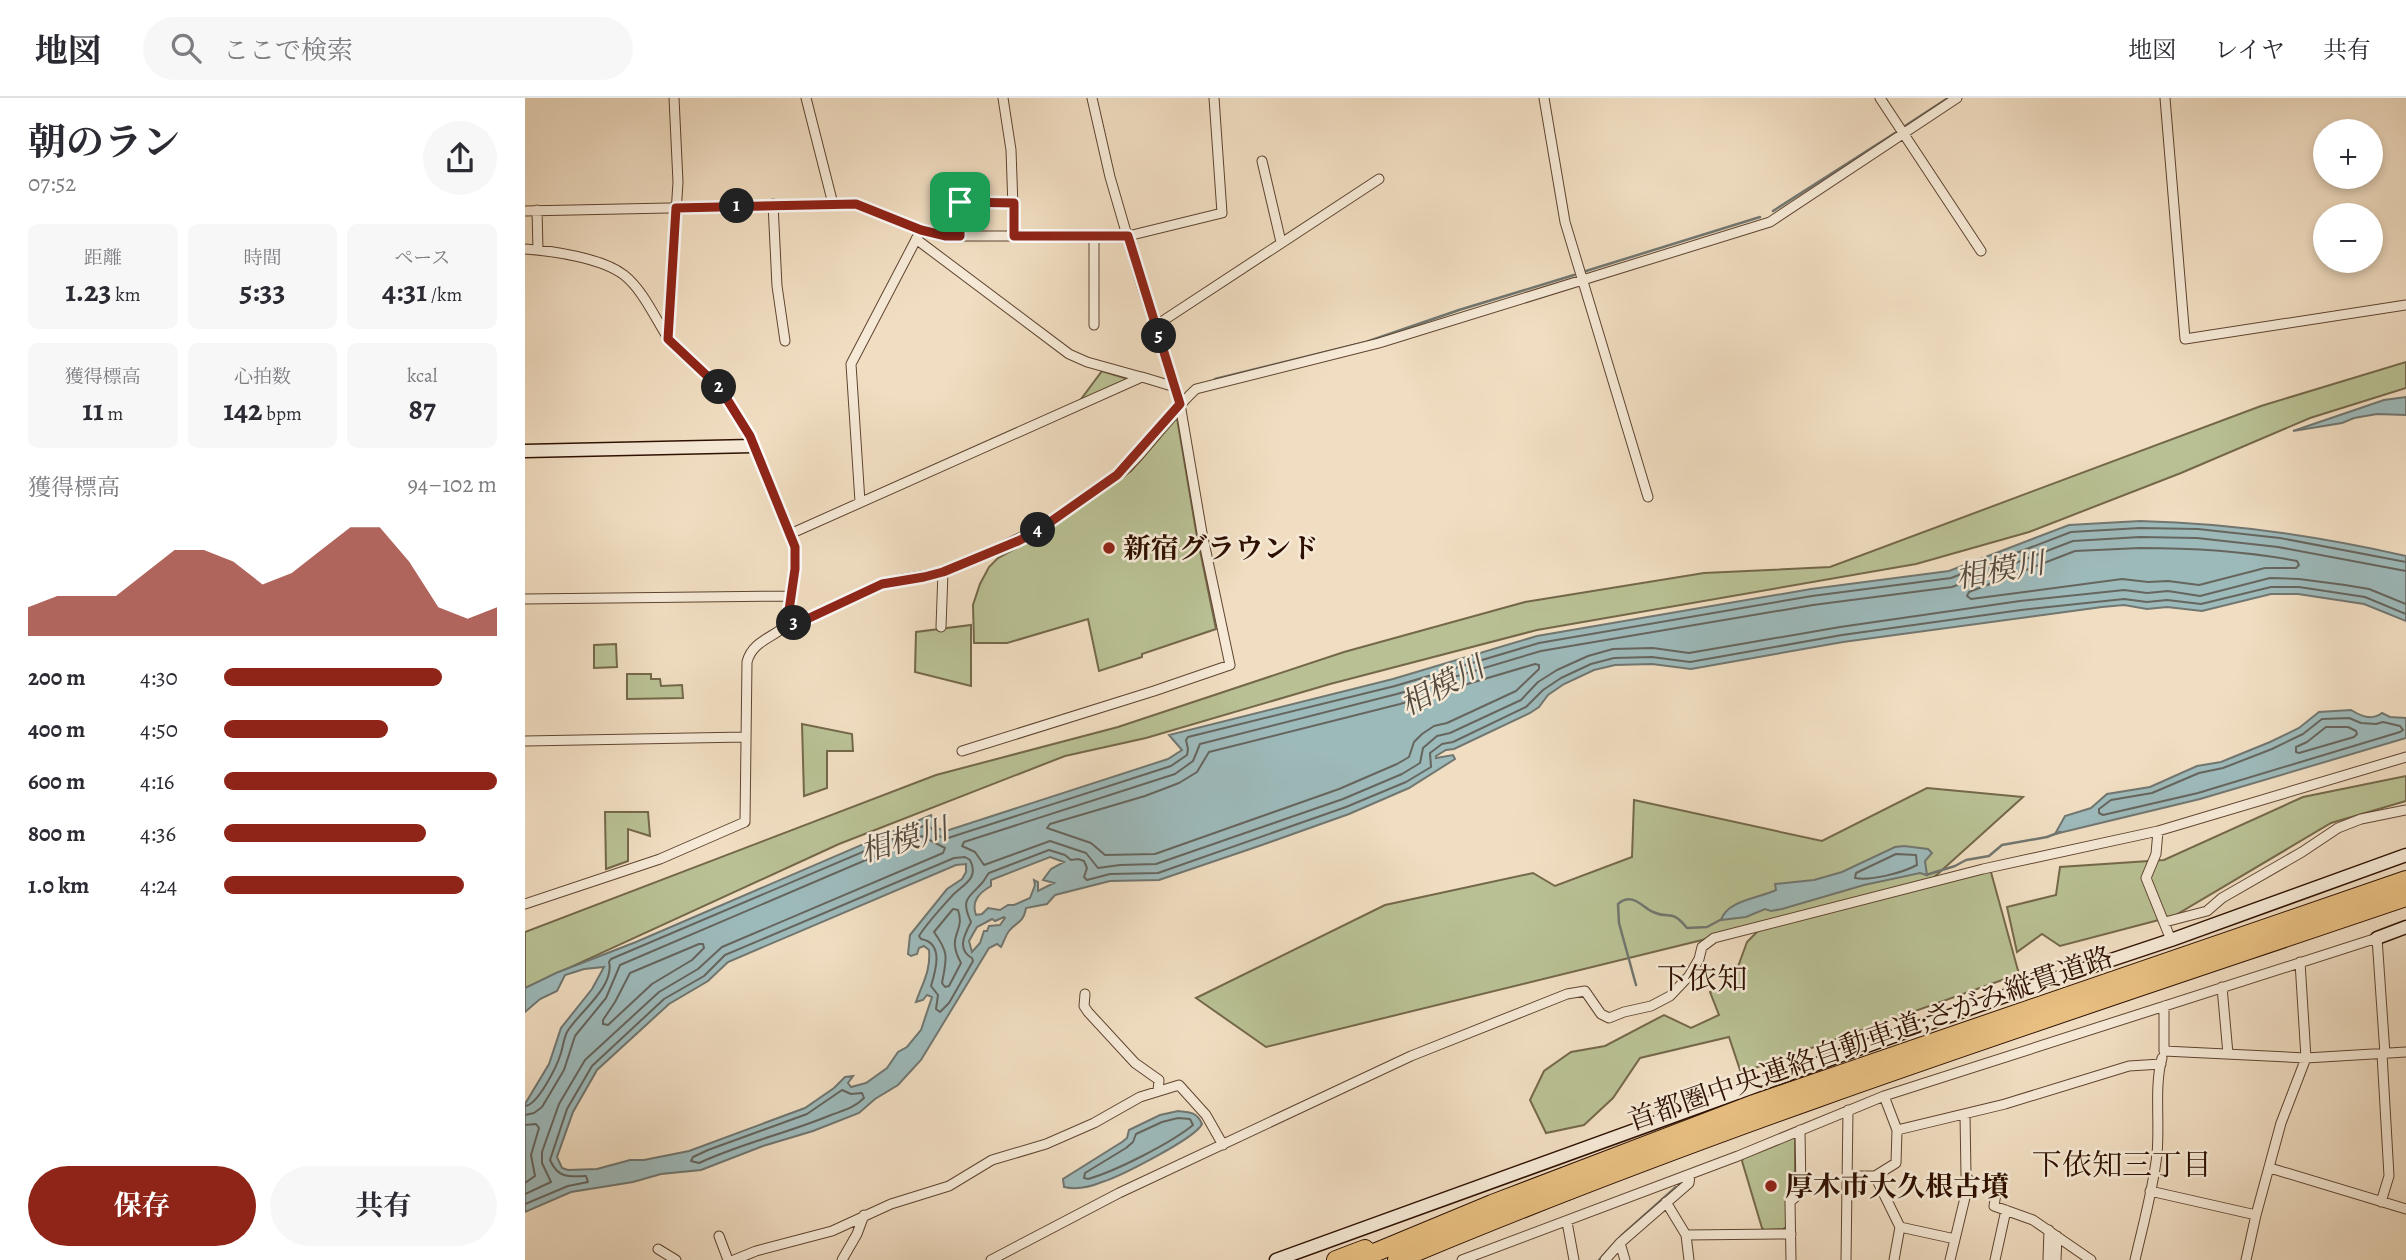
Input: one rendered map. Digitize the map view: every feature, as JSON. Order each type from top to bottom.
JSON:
[{"type":"highway","name":"首都圏中央連絡自動車道;さがみ縦貫道路","points":[[1357,1260],[1492,1204],[1767,1099],[2406,880]]},
{"type":"highway","name":"首都圏中央連絡自動車道;さがみ縦貫道路","points":[[1397,1260],[1758,1118],[2406,897]]},
{"type":"highway","points":[[1336,1260],[1492,1204]]},
{"type":"street","points":[[668,339],[678,181],[674,98]]},
{"type":"street","points":[[806,98],[833,204]]},
{"type":"street","points":[[1003,98],[1011,150],[1014,236]]},
{"type":"street","points":[[963,751],[1230,665],[1202,533],[1180,404],[1110,177],[1092,98]]},
{"type":"street","points":[[525,211],[856,204],[921,230],[946,236],[1128,236],[1222,213],[1214,98]]},
{"type":"street","points":[[1544,98],[1565,222],[1649,497]]},
{"type":"street","points":[[1880,98],[1981,251]]},
{"type":"street","points":[[787,624],[805,620],[882,584],[943,572],[1036,532],[1117,475],[1196,389],[1379,343],[1770,222],[1957,98]]},
{"type":"street","points":[[2165,98],[2185,339],[2406,305]]},
{"type":"street","points":[[1262,161],[1281,242]]},
{"type":"street","points":[[1155,326],[1380,179]]},
{"type":"street","points":[[960,236],[960,202],[1014,203]]},
{"type":"street","points":[[773,204],[776,286],[785,341]]},
{"type":"street","points":[[537,210],[538,250]]},
{"type":"street","points":[[860,502],[851,364],[921,230]]},
{"type":"street","points":[[1094,236],[1094,325]]},
{"type":"street","points":[[916,239],[1077,359],[1175,387]]},
{"type":"street","points":[[525,249],[576,257],[612,268],[626,276],[668,339],[729,399],[753,446],[790,534],[796,556],[787,624],[780,632],[754,646],[747,662],[745,822],[660,859],[525,904]]},
{"type":"street","points":[[790,534],[1142,377]]},
{"type":"street","points":[[525,451],[753,446]]},
{"type":"street","points":[[940,626],[943,572]]},
{"type":"street","points":[[525,599],[790,596]]},
{"type":"street","points":[[525,741],[746,737]]},
{"type":"street","points":[[991,1260],[1119,1193],[1411,1056],[1567,994],[1585,991],[1601,1014],[1609,1018],[1663,1001],[1689,976],[1699,960],[1702,947],[1714,938],[1983,869],[2158,831],[2406,757]]},
{"type":"street","points":[[2165,922],[2207,911],[2223,898],[2338,828],[2361,819],[2406,810]]},
{"type":"street","points":[[2158,831],[2156,854],[2146,878],[2171,940]]},
{"type":"street","points":[[1276,1260],[2024,989],[2171,940],[2406,855]]},
{"type":"street","points":[[1462,1260],[1690,1175],[1884,1096],[2406,927]]},
{"type":"street","points":[[2377,938],[2389,1176],[2381,1202]]},
{"type":"street","points":[[2246,1260],[2281,1123],[2307,1058],[2299,962]]},
{"type":"street","points":[[2222,987],[2228,1054]]},
{"type":"street","points":[[1085,993],[1084,1006],[1088,1012],[1135,1063],[1159,1080],[1158,1091]]},
{"type":"street","points":[[2135,1260],[2150,1191],[2159,1131],[2164,1006]]},
{"type":"street","points":[[2164,1051],[2307,1058],[2406,1052]]},
{"type":"street","points":[[1897,1130],[1965,1115],[2129,1066],[2161,1064]]},
{"type":"street","points":[[719,1236],[731,1260],[832,1231],[864,1215],[949,1186],[992,1160],[1046,1144],[1094,1123],[1140,1097],[1179,1085],[1206,1115],[1223,1145]]},
{"type":"street","points":[[1847,1176],[1875,1176],[1896,1163],[1897,1130],[1884,1096]]},
{"type":"street","points":[[1846,1260],[1848,1110]]},
{"type":"street","points":[[1950,1260],[1969,1181],[1966,1175],[1965,1115]]},
{"type":"street","points":[[1791,1260],[1790,1202],[1801,1192],[1800,1130]]},
{"type":"street","points":[[2270,1168],[2406,1209]]},
{"type":"street","points":[[1605,1260],[1620,1243],[1689,1183],[1690,1175]]},
{"type":"street","points":[[1875,1176],[1900,1227],[1894,1260]]},
{"type":"street","points":[[1969,1181],[1997,1187],[1994,1206],[2033,1220],[2091,1260]]},
{"type":"street","points":[[2150,1191],[2256,1215]]},
{"type":"street","points":[[1666,1202],[1686,1235],[1689,1260]]},
{"type":"street","points":[[1994,1260],[2006,1210]]},
{"type":"street","points":[[842,1260],[864,1215]]},
{"type":"street","points":[[1567,1222],[1574,1260]]},
{"type":"street","points":[[1900,1227],[1955,1239]]},
{"type":"street","points":[[2048,1260],[2053,1233]]},
{"type":"street","points":[[2053,1233],[2056,1260]]},
{"type":"street","points":[[1686,1235],[1791,1234]]},
{"type":"street","points":[[1620,1243],[1625,1260]]},
{"type":"street","points":[[658,1249],[676,1260]]},
{"type":"green space","points":[[2406,362],[2406,388],[2310,418],[2181,473],[2029,532],[1916,564],[1537,630],[1330,684],[1146,738],[1065,756],[839,844],[525,988],[525,932],[936,775],[1118,727],[1344,652],[1525,602],[1704,573],[1830,567],[2261,406]]},
{"type":"green space","points":[[1102,371],[1131,380],[1079,402]]},
{"type":"green space","name":"新宿グラウンド","points":[[1177,418],[1216,629],[1099,671],[1088,619],[1007,643],[974,643],[973,605],[989,567],[998,558],[1042,534],[1131,471]]},
{"type":"green space","points":[[971,625],[971,686],[915,672],[916,632]]},
{"type":"green space","points":[[616,644],[617,667],[594,668],[594,645]]},
{"type":"green space","points":[[627,674],[651,674],[651,679],[660,679],[661,686],[682,685],[683,698],[627,699]]},
{"type":"green space","points":[[802,724],[852,734],[853,751],[827,751],[827,788],[804,796]]},
{"type":"green space","points":[[2406,776],[2406,801],[2331,823],[2174,916],[2060,946],[2042,934],[2017,952],[2007,907],[2056,895],[2060,867],[2164,860],[2303,797]]},
{"type":"green space","points":[[1927,788],[2023,797],[1931,880],[1989,865],[2019,974],[1741,1073],[1729,1037],[1640,1058],[1613,1098],[1584,1125],[1546,1133],[1530,1100],[1544,1071],[1571,1052],[1605,1046],[1664,1015],[1691,1028],[1719,1015],[1710,992],[1732,983],[1747,942],[1761,928],[1812,913],[1266,1047],[1196,998],[1385,905],[1533,873],[1555,886],[1632,857],[1634,800],[1822,841]]},
{"type":"green space","points":[[605,812],[648,812],[650,836],[628,829],[628,861],[606,869]]},
{"type":"green space","points":[[1793,1137],[1795,1188],[1786,1199],[1786,1227],[1764,1230],[1742,1161],[1743,1158]]},
{"type":"water","points":[[2406,397],[2406,415],[2377,414],[2293,431],[2384,400]]},
{"type":"water","name":"相模川","points":[[2140,521],[2207,524],[2340,542],[2406,556],[2406,621],[2364,604],[2298,594],[2271,594],[2202,611],[2167,607],[2147,609],[2124,605],[2102,607],[1843,642],[1691,669],[1652,664],[1615,665],[1594,670],[1564,684],[1530,713],[1436,756],[1453,755],[1455,759],[1409,788],[1349,814],[1159,880],[1110,881],[1055,895],[1047,904],[1026,908],[1023,917],[1009,931],[1001,947],[997,944],[989,948],[921,1060],[898,1085],[859,1113],[701,1170],[661,1174],[633,1182],[571,1192],[525,1212],[525,1104],[549,1064],[561,1028],[592,989],[604,967],[565,975],[557,991],[540,999],[525,1012],[525,988],[556,973],[636,942],[931,815],[939,829],[946,831],[1168,759],[1182,750],[1169,735],[1393,679],[1537,636],[1811,589],[1949,571],[2069,525]],"holes":[[[1050,857],[1064,862],[1051,869],[1043,880],[1054,883],[1038,891],[1038,882],[1034,880],[1030,898],[1000,910],[988,908],[982,914],[976,915],[975,902],[991,886],[991,880]],[[966,864],[962,879],[947,889],[910,935],[908,954],[917,954],[919,948],[924,946],[929,950],[927,971],[916,1002],[927,995],[932,997],[921,1030],[907,1047],[898,1052],[887,1068],[866,1083],[851,1087],[848,1083],[853,1076],[845,1077],[805,1108],[689,1151],[644,1160],[630,1160],[597,1169],[562,1168],[557,1157],[573,1112],[597,1070],[669,1004],[708,981],[728,962],[956,865]],[[1005,918],[1000,925],[989,926],[987,931],[984,931],[980,943],[972,952],[969,941],[977,927],[992,919],[995,921]]]},
{"type":"water","points":[[2351,710],[2366,717],[2382,713],[2390,717],[2406,718],[2406,738],[2200,799],[2055,834],[2065,816],[2091,808],[2107,794],[2150,787],[2197,766],[2221,762],[2299,728],[2319,712]]},
{"type":"water","points":[[1895,847],[1928,849],[1932,853],[1925,861],[1927,875],[1920,873],[1864,885],[1782,909],[1765,909],[1746,917],[1721,920],[1724,913],[1737,904],[1776,890],[1775,884],[1814,880],[1842,872]]},
{"type":"water","points":[[1178,1111],[1193,1113],[1202,1124],[1172,1147],[1111,1179],[1088,1187],[1064,1187],[1063,1179],[1122,1142],[1127,1138],[1129,1130],[1160,1115]]},
{"type":"waterway","points":[[1905,126],[1948,98]]},
{"type":"waterway","points":[[1773,211],[1895,133]]},
{"type":"waterway","points":[[1586,271],[1760,217]]},
{"type":"waterway","points":[[1215,379],[1366,342],[1574,275]]},
{"type":"waterway","points":[[1926,875],[1966,860],[1989,856],[2002,845],[2060,832]]},
{"type":"waterway","points":[[1636,985],[1619,923],[1618,904],[1628,899],[1636,901],[1653,912],[1674,916],[1687,928],[1707,927],[1722,919]]},
{"type":"waterway","points":[[1599,1260],[1621,1236],[1676,1187]]},
{"type":"place","name":"新宿グラウンド","points":[[1109,548]]},
{"type":"place","name":"厚木市大久根古墳","points":[[1771,1186]]},
{"type":"district","name":"下依知","points":[[1702,979]]},
{"type":"district","name":"下依知三丁目","points":[[2122,1165]]},
{"type":"route","points":[[960,202],[1014,203],[1014,236],[1128,236],[1180,404],[1128,466],[1036,532],[943,572],[882,584],[805,620],[787,624],[795,569],[795,547],[750,436],[720,388],[668,339],[676,208],[856,204],[921,230],[946,236],[960,236],[960,202]]}]
